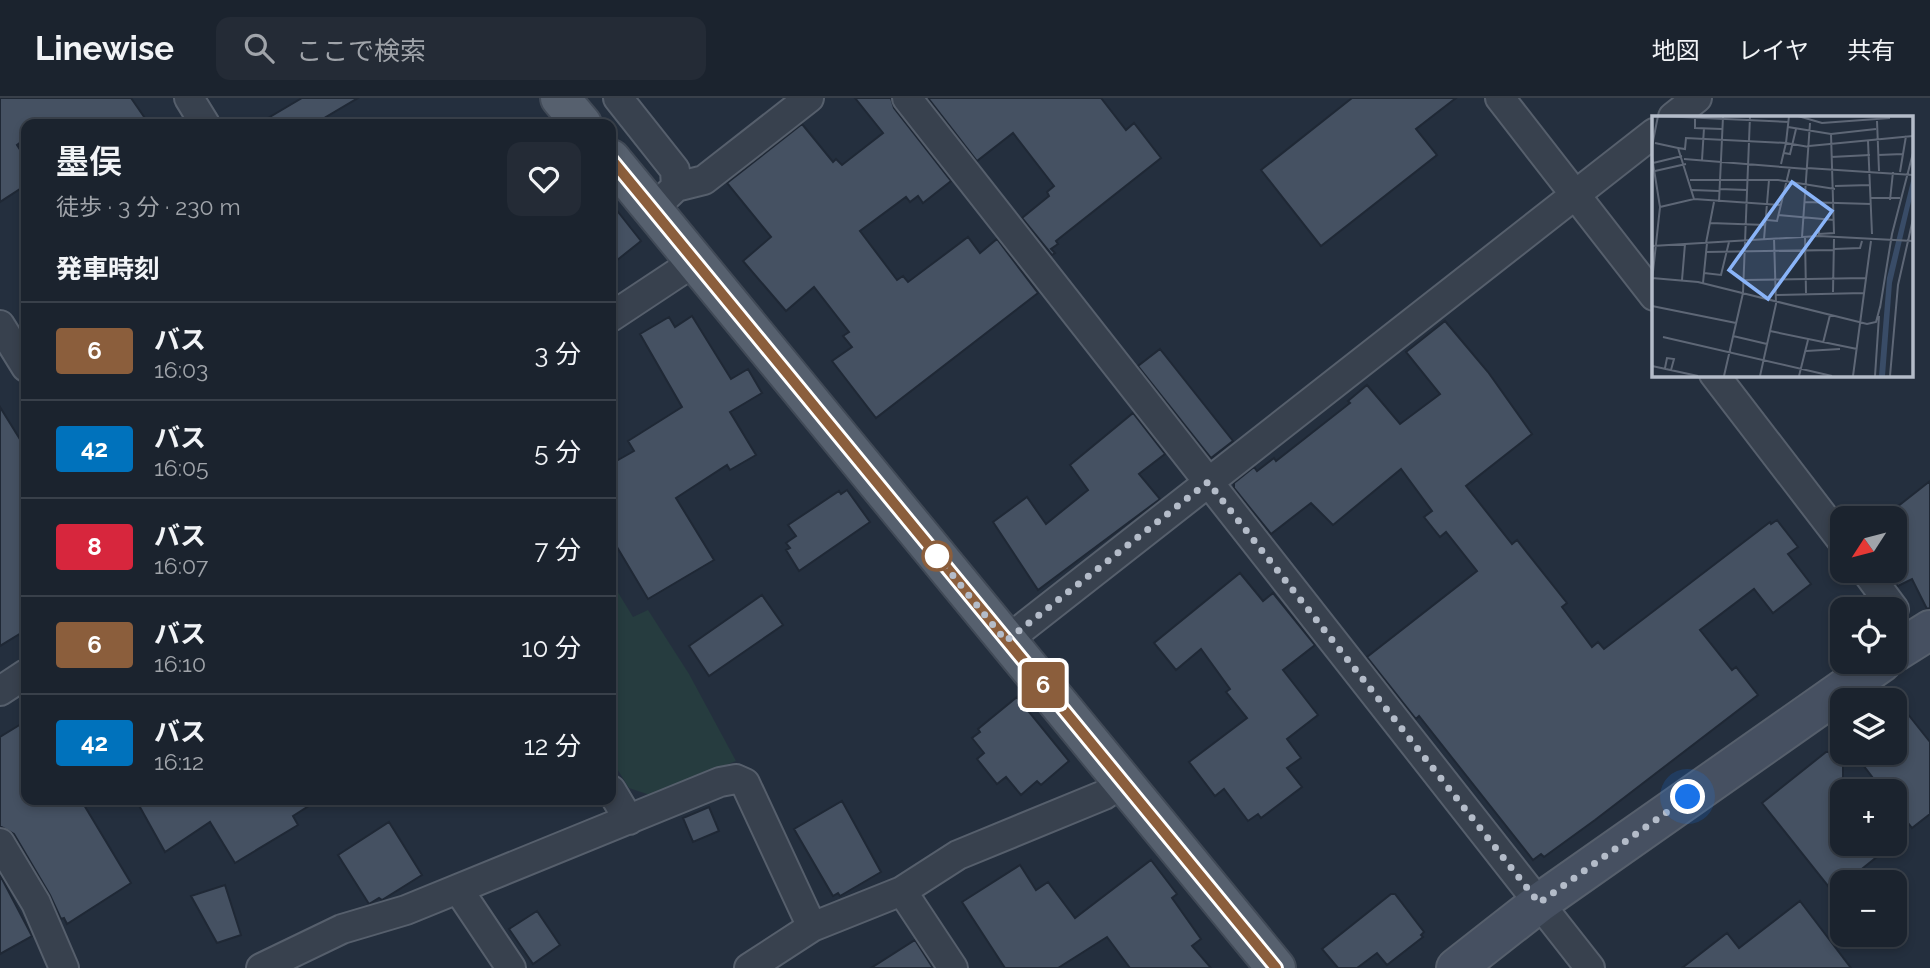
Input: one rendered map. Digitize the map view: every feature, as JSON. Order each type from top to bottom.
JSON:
[{"type":"main road","points":[[560,98],[578,119]]},
{"type":"main road","points":[[616,163],[664,198],[694,262],[1276,968]]},
{"type":"main road","points":[[1456,968],[1539,903],[1865,674]]},
{"type":"street","points":[[189,98],[202,119]]},
{"type":"street","points":[[618,98],[675,170],[664,198]]},
{"type":"street","points":[[664,198],[704,180],[809,98]]},
{"type":"street","points":[[907,98],[1590,968]]},
{"type":"street","points":[[1500,98],[1652,293]]},
{"type":"street","points":[[1674,116],[1697,98]]},
{"type":"street","points":[[1006,641],[1652,135]]},
{"type":"street","points":[[616,314],[694,262]]},
{"type":"street","points":[[0,325],[21,359]]},
{"type":"street","points":[[1716,376],[1830,525]]},
{"type":"street","points":[[0,691],[21,677]]},
{"type":"street","points":[[261,968],[342,929],[406,910],[720,782],[736,779],[745,783],[812,927]]},
{"type":"street","points":[[750,968],[812,927],[902,891],[958,855],[1104,795],[1123,782]]},
{"type":"street","points":[[616,798],[629,820]]},
{"type":"street","points":[[0,843],[36,904],[64,968]]},
{"type":"street","points":[[458,888],[511,968]]},
{"type":"street","points":[[902,891],[953,968]]},
{"type":"green space","points":[[616,589],[633,617],[648,610],[689,674],[736,761],[650,795],[629,788],[616,767]]},
{"type":"building","points":[[0,98],[131,98],[146,119],[21,119],[21,142],[17,145],[21,151],[21,188],[0,202]]},
{"type":"building","points":[[302,98],[358,98],[322,119],[266,119]]},
{"type":"building","points":[[855,98],[891,98],[894,108],[951,181],[923,203],[918,196],[910,202],[906,197],[860,231],[897,280],[903,276],[908,282],[968,237],[980,253],[997,239],[1038,293],[876,418],[832,361],[852,347],[843,336],[849,332],[814,287],[786,311],[743,261],[771,237],[727,183],[802,124],[833,162],[836,159],[842,165],[883,133]]},
{"type":"building","points":[[928,98],[1101,98],[1126,130],[1134,123],[1161,158],[1056,241],[1058,244],[1051,249],[1055,253],[1052,255],[1022,218],[1049,196],[1047,192],[1054,186],[1013,133],[977,161]]},
{"type":"building","points":[[1352,98],[1456,98],[1416,129],[1437,155],[1321,246],[1261,170]]},
{"type":"building","points":[[616,209],[641,241],[616,261]]},
{"type":"building","points":[[692,316],[731,379],[748,369],[762,393],[730,412],[756,455],[730,470],[727,465],[676,498],[714,560],[648,599],[616,545],[616,461],[634,451],[628,441],[682,407],[640,334],[669,317],[675,327]]},
{"type":"building","points":[[1445,321],[1488,372],[1532,434],[1466,486],[1512,544],[1517,540],[1567,603],[1562,607],[1592,647],[1598,642],[1604,649],[1770,522],[1771,524],[1777,520],[1798,547],[1788,554],[1811,584],[1773,613],[1754,589],[1700,630],[1732,670],[1736,667],[1758,695],[1595,820],[1544,857],[1541,854],[1533,860],[1419,716],[1416,719],[1367,657],[1477,571],[1446,532],[1440,537],[1424,517],[1432,511],[1401,469],[1333,525],[1311,503],[1271,534],[1234,488],[1234,483],[1254,467],[1257,471],[1274,458],[1276,461],[1350,403],[1348,401],[1367,385],[1400,424],[1440,394],[1406,352]]},
{"type":"building","points":[[1160,349],[1233,441],[1211,458],[1138,366]]},
{"type":"building","points":[[0,407],[21,441],[21,633],[0,646]]},
{"type":"building","points":[[1133,413],[1165,454],[1139,474],[1160,499],[1038,590],[993,522],[1027,497],[1046,524],[1088,490],[1070,465]]},
{"type":"building","points":[[1930,481],[1930,608],[1927,609],[1912,579],[1908,581],[1908,506],[1898,506]]},
{"type":"building","points":[[847,490],[870,522],[799,571],[786,550],[790,548],[786,543],[796,536],[788,525],[839,491],[841,494]]},
{"type":"building","points":[[1240,573],[1263,601],[1273,593],[1315,645],[1283,670],[1318,715],[1287,739],[1301,758],[1287,768],[1302,787],[1261,818],[1258,814],[1248,821],[1224,789],[1215,796],[1189,762],[1247,718],[1226,692],[1230,689],[1201,649],[1176,670],[1154,643]]},
{"type":"building","points":[[762,595],[783,625],[709,676],[689,646]]},
{"type":"building","points":[[1017,697],[1069,761],[1041,785],[1037,781],[1021,795],[1006,777],[997,784],[977,759],[984,753],[972,738],[980,732],[978,729]]},
{"type":"building","points":[[1907,713],[1930,742],[1930,814],[1912,828],[1907,822],[1907,779],[1874,779],[1863,765],[1907,765]]},
{"type":"building","points":[[21,724],[21,805],[84,805],[131,883],[67,924],[64,918],[61,919],[14,834],[0,826],[0,737]]},
{"type":"building","points":[[1826,752],[1830,752],[1830,765],[1843,765],[1843,779],[1830,779],[1830,856],[1878,856],[1860,870],[1830,870],[1830,888],[1762,803]]},
{"type":"building","points":[[842,801],[881,872],[840,896],[838,893],[833,896],[794,829]]},
{"type":"building","points":[[139,805],[310,805],[293,816],[298,825],[235,863],[210,822],[165,852]]},
{"type":"building","points":[[709,807],[719,831],[693,842],[683,818]]},
{"type":"building","points":[[389,822],[422,875],[382,900],[379,898],[369,904],[338,855]]},
{"type":"building","points":[[1151,860],[1177,894],[1172,898],[1201,939],[1192,946],[1211,968],[1130,968],[1107,937],[1058,968],[1005,968],[962,902],[1020,865],[1036,890],[1048,882],[1075,918]]},
{"type":"building","points":[[0,875],[32,936],[0,954]]},
{"type":"building","points":[[225,885],[241,935],[217,943],[191,896]]},
{"type":"building","points":[[1391,894],[1395,894],[1424,932],[1421,935],[1423,937],[1387,965],[1377,953],[1357,968],[1338,968],[1322,949]]},
{"type":"building","points":[[1800,901],[1830,940],[1830,947],[1835,947],[1851,968],[1682,968],[1727,933],[1739,948]]},
{"type":"building","points":[[537,911],[560,945],[533,964],[509,929]]},
{"type":"building","points":[[915,940],[933,968],[871,968]]},
{"type":"bus line","name":"6","points":[[616,165],[1276,968]]},
{"type":"route","points":[[937,556],[1006,641],[1208,482],[1539,903],[1688,797]]}]
